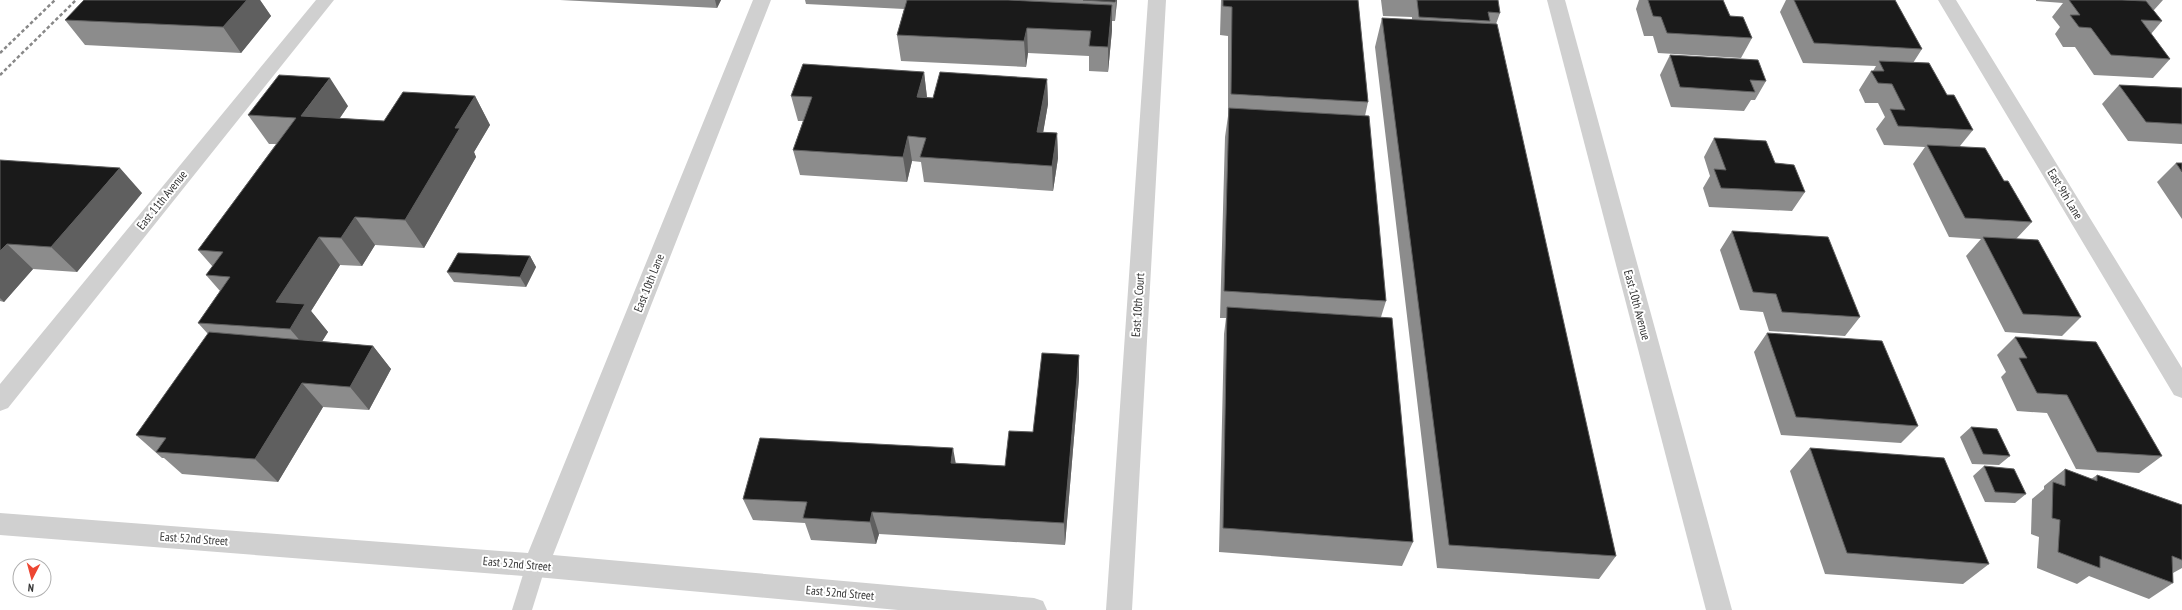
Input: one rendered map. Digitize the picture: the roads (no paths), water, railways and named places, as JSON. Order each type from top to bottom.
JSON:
[{"type":"street","name":"East 11th Avenue","points":[[0,400],[325,0]]},
{"type":"street","name":"East 10th Lane","points":[[536,566],[762,0]]},
{"type":"street","name":"East 10th Court","points":[[1119,610],[1157,0]]},
{"type":"street","name":"East 10th Avenue","points":[[1556,0],[1718,610]]},
{"type":"street","name":"East 9th Lane","points":[[1947,0],[2182,388]]},
{"type":"street","name":"East 52nd Street","points":[[0,524],[536,566],[1034,610]]},
{"type":"lane","points":[[522,610],[536,566]]},
{"type":"railway","points":[[0,53],[55,0]]},
{"type":"railway","points":[[0,75],[76,0]]}]
